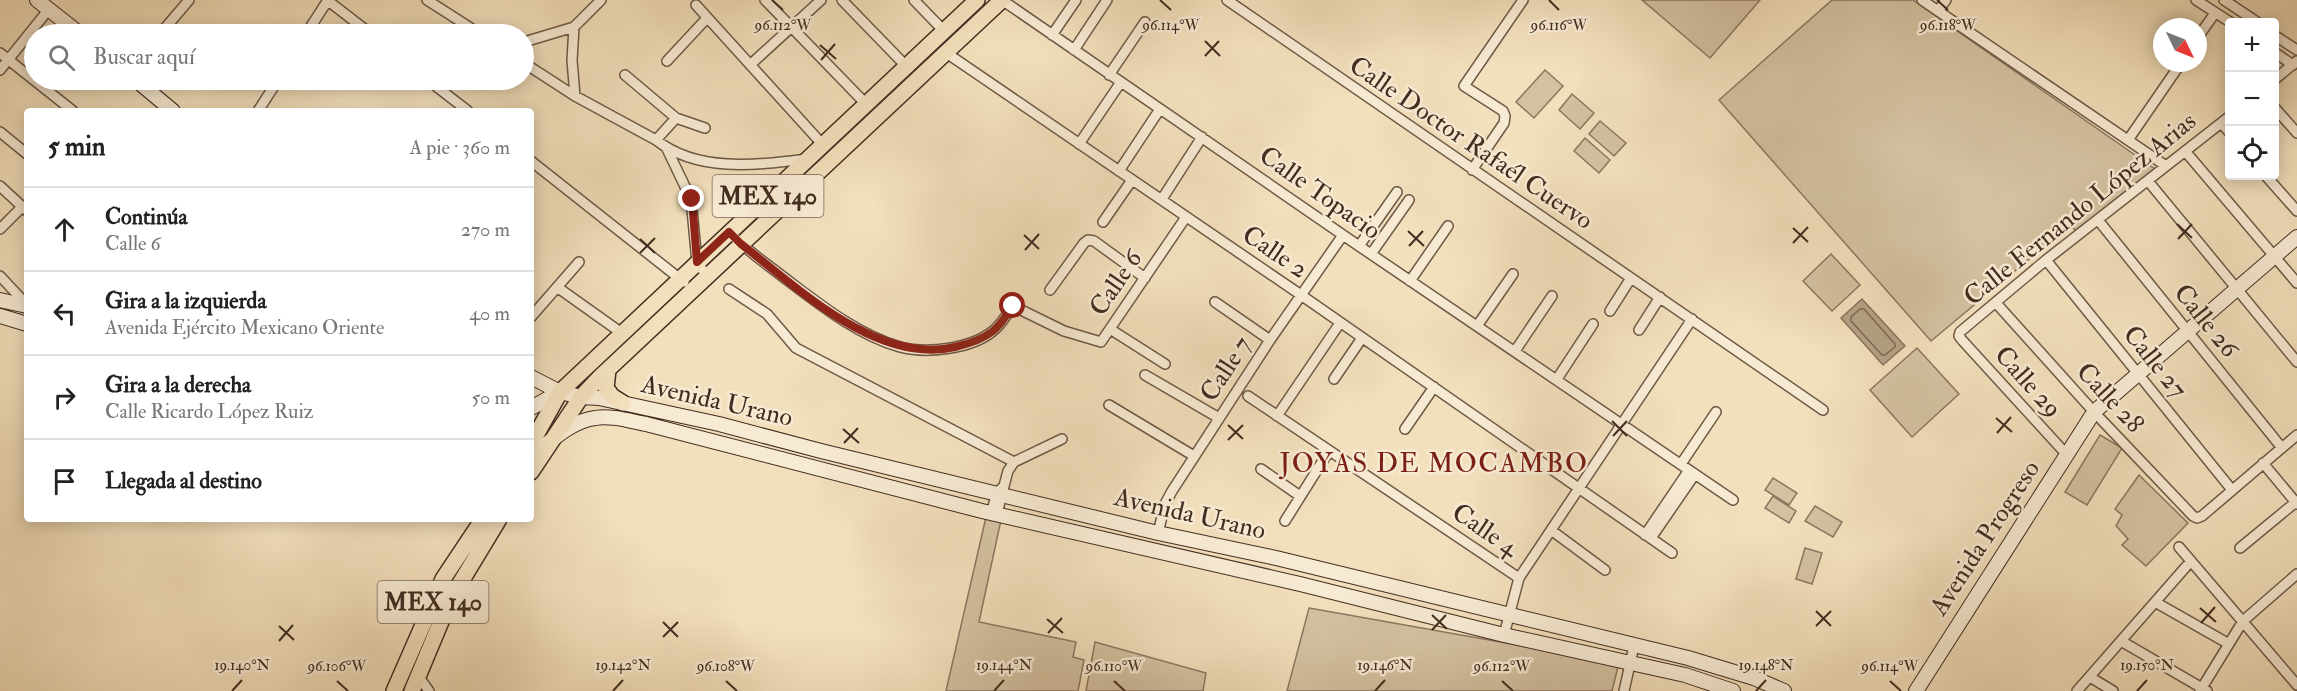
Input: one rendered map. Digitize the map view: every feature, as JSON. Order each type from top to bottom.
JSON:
[{"type":"main road","points":[[37,0],[68,24]]},
{"type":"main road","name":"MEX 140","points":[[534,439],[560,392],[977,0]]},
{"type":"main road","name":"MEX 140","points":[[534,467],[580,397],[608,369],[1002,0]]},
{"type":"main road","points":[[148,90],[169,108]]},
{"type":"main road","name":"Avenida Progreso","points":[[1916,691],[2094,412],[2297,237]]},
{"type":"main road","points":[[0,300],[24,305]]},
{"type":"main road","points":[[0,316],[24,323]]},
{"type":"main road","points":[[608,369],[606,388],[612,396],[623,403]]},
{"type":"main road","name":"Avenida Urano","points":[[534,379],[560,392],[580,397],[623,403],[719,424],[821,451],[1001,491],[1158,533],[1276,558],[1688,658],[1754,678],[1784,691]]},
{"type":"main road","points":[[534,406],[560,392]]},
{"type":"main road","name":"Avenida Urano","points":[[534,454],[574,425],[595,417],[618,418],[711,439],[994,514],[1300,584],[1504,635],[1685,675],[1733,691]]},
{"type":"main road","points":[[1087,535],[1091,516]]},
{"type":"main road","name":"MEX 140","points":[[394,691],[444,579],[479,522]]},
{"type":"main road","name":"MEX 140","points":[[416,684],[450,600],[498,522]]},
{"type":"street","points":[[169,24],[189,0]]},
{"type":"street","points":[[312,24],[328,0],[358,24]]},
{"type":"street","points":[[427,0],[464,24]]},
{"type":"street","points":[[534,39],[574,27],[602,0]]},
{"type":"street","points":[[765,0],[866,104]]},
{"type":"street","points":[[750,65],[821,0]]},
{"type":"street","points":[[842,0],[906,66]]},
{"type":"street","points":[[914,0],[944,31]]},
{"type":"street","name":"Calle Topacio","points":[[1002,0],[1733,500]]},
{"type":"street","points":[[1052,35],[1076,0]]},
{"type":"street","points":[[1074,50],[1107,0]]},
{"type":"street","name":"Calle Doctor Rafaél Cuervo","points":[[1227,0],[1823,410]]},
{"type":"street","points":[[1472,170],[1504,123],[1505,116],[1503,111],[1464,86],[1523,0]]},
{"type":"street","points":[[1922,0],[2166,166]]},
{"type":"street","points":[[1938,11],[1946,0]]},
{"type":"street","points":[[2196,0],[2225,19]]},
{"type":"street","points":[[2224,0],[2251,18]]},
{"type":"street","points":[[696,5],[823,145]]},
{"type":"street","points":[[37,24],[49,9]]},
{"type":"street","points":[[2207,24],[2215,13]]},
{"type":"street","points":[[667,61],[707,18]]},
{"type":"street","points":[[1109,75],[1145,22]]},
{"type":"street","points":[[574,27],[572,60],[575,96]]},
{"type":"street","points":[[2279,38],[2297,50]]},
{"type":"street","points":[[0,70],[24,40]]},
{"type":"street","name":"Calle 2","points":[[945,52],[1162,199],[1672,553]]},
{"type":"street","points":[[0,53],[24,71]]},
{"type":"street","points":[[2279,55],[2295,63],[2279,76]]},
{"type":"street","points":[[534,69],[575,96],[656,140],[667,149],[695,159],[729,165],[763,165],[807,159]]},
{"type":"street","points":[[2128,140],[2175,72]]},
{"type":"street","points":[[625,75],[676,118],[705,128]]},
{"type":"street","points":[[1079,144],[1121,82]]},
{"type":"street","points":[[47,90],[69,108]]},
{"type":"street","points":[[260,108],[272,90]]},
{"type":"street","points":[[441,90],[464,108]]},
{"type":"street","points":[[1119,171],[1160,109]]},
{"type":"street","points":[[2279,113],[2297,133]]},
{"type":"street","points":[[656,140],[676,118]]},
{"type":"street","name":"Calle Fernando López Arias","points":[[1959,336],[1960,332],[2046,261],[2225,120]]},
{"type":"street","points":[[2221,123],[2225,128]]},
{"type":"street","points":[[0,132],[24,152]]},
{"type":"street","points":[[1162,199],[1202,137]]},
{"type":"street","points":[[667,149],[692,199],[697,262],[707,276]]},
{"type":"street","points":[[2185,151],[2297,283]]},
{"type":"street","points":[[534,162],[692,290]]},
{"type":"street","points":[[1103,222],[1132,180]]},
{"type":"street","points":[[2270,180],[2297,211]]},
{"type":"street","points":[[2148,181],[2297,362]]},
{"type":"street","points":[[0,186],[24,208]]},
{"type":"street","points":[[1359,246],[1397,192]]},
{"type":"street","points":[[1371,254],[1409,200]]},
{"type":"street","points":[[0,229],[24,210]]},
{"type":"street","name":"Calle 6","points":[[729,232],[741,244],[844,320],[879,339],[902,347],[945,350],[968,344],[993,331],[1013,306],[1064,331],[1101,342],[1186,217]]},
{"type":"street","name":"Calle 26","points":[[2098,220],[2282,448]]},
{"type":"street","points":[[1410,281],[1448,226]]},
{"type":"street","name":"Calle 7","points":[[1158,533],[1165,504],[1194,456],[1270,340],[1343,235]]},
{"type":"street","points":[[1050,290],[1088,240],[1094,241],[1145,278]]},
{"type":"street","name":"Calle 27","points":[[2046,261],[2232,490]]},
{"type":"street","points":[[534,314],[579,262]]},
{"type":"street","points":[[1478,326],[1512,274]]},
{"type":"street","points":[[0,276],[24,303]]},
{"type":"street","points":[[1610,311],[1631,278]]},
{"type":"street","points":[[557,287],[623,334]]},
{"type":"street","points":[[729,289],[767,314],[795,348],[1014,462]]},
{"type":"street","points":[[1515,351],[1552,296]]},
{"type":"street","points":[[1639,330],[1660,297]]},
{"type":"street","points":[[1215,302],[1270,340]]},
{"type":"street","name":"Calle 28","points":[[1996,303],[2094,412],[2193,516],[2197,518],[2232,490]]},
{"type":"street","points":[[1504,635],[1519,578],[1692,319]]},
{"type":"street","points":[[1277,416],[1340,323]]},
{"type":"street","points":[[1557,379],[1593,324]]},
{"type":"street","points":[[1110,329],[1165,364]]},
{"type":"street","name":"Calle 29","points":[[1959,336],[2067,455]]},
{"type":"street","points":[[1334,379],[1362,338]]},
{"type":"street","points":[[1145,375],[1219,418]]},
{"type":"street","points":[[1404,429],[1434,387]]},
{"type":"street","name":"Calle 4","points":[[1248,396],[1519,578]]},
{"type":"street","points":[[1109,405],[1194,456]]},
{"type":"street","points":[[1648,536],[1688,469],[1716,412]]},
{"type":"street","points":[[2232,490],[2297,435]]},
{"type":"street","points":[[994,514],[1008,471],[1014,462],[1062,439]]},
{"type":"street","points":[[1284,521],[1329,451]]},
{"type":"street","points":[[2240,548],[2296,502],[2263,463]]},
{"type":"street","points":[[1261,469],[1300,496]]},
{"type":"street","points":[[1551,530],[1605,570]]},
{"type":"street","points":[[2179,547],[2297,685]]},
{"type":"street","points":[[2077,691],[2191,561]]},
{"type":"street","points":[[2121,641],[2203,690],[2242,621],[2297,574]]},
{"type":"street","points":[[2155,602],[2229,644]]},
{"type":"street","points":[[1624,691],[1634,646]]},
{"type":"street","points":[[2090,677],[2114,691]]},
{"type":"street","points":[[416,684],[429,691]]},
{"type":"shaded area","points":[[1642,0],[1760,0],[1710,58]]},
{"type":"shaded area","points":[[1832,0],[1913,0],[2155,169],[2076,231],[2070,225],[1931,341],[1719,100]]},
{"type":"shaded area","points":[[1545,70],[1563,86],[1534,118],[1516,102]]},
{"type":"shaded area","points":[[1572,94],[1594,113],[1580,129],[1559,110]]},
{"type":"shaded area","points":[[1600,121],[1626,143],[1614,156],[1589,134]]},
{"type":"shaded area","points":[[1585,138],[1610,160],[1599,173],[1574,151]]},
{"type":"shaded area","points":[[1831,254],[1860,285],[1832,311],[1803,281]]},
{"type":"shaded area","points":[[1917,348],[1959,394],[1912,437],[1870,390]]},
{"type":"shaded area","points":[[2100,435],[2122,448],[2087,505],[2065,492]]},
{"type":"shaded area","points":[[2139,475],[2188,523],[2146,566],[2122,545],[2128,539],[2116,526],[2122,515],[2115,509]]},
{"type":"shaded area","points":[[1773,478],[1797,493],[1789,505],[1765,490]]},
{"type":"shaded area","points":[[1773,496],[1796,511],[1789,523],[1765,508]]},
{"type":"shaded area","points":[[1815,506],[1842,522],[1833,537],[1805,521]]},
{"type":"shaded area","points":[[986,517],[1001,520],[979,622],[1076,642],[1073,657],[1084,660],[1078,691],[946,691]]},
{"type":"shaded area","points":[[1805,548],[1822,553],[1812,584],[1796,579]]},
{"type":"shaded area","points":[[1309,608],[1619,663],[1612,691],[1287,691]]},
{"type":"shaded area","points":[[1095,642],[1206,673],[1203,691],[1086,691]]},
{"type":"water","points":[[1862,299],[1905,346],[1883,365],[1841,318]]},
{"type":"district","name":"JOYAS DE MOCAMBO","points":[[1434,463]]},
{"type":"route","points":[[692,199],[697,262],[729,232],[808,296],[844,320],[879,339],[902,347],[945,350],[968,344],[993,331],[1013,306]]}]
